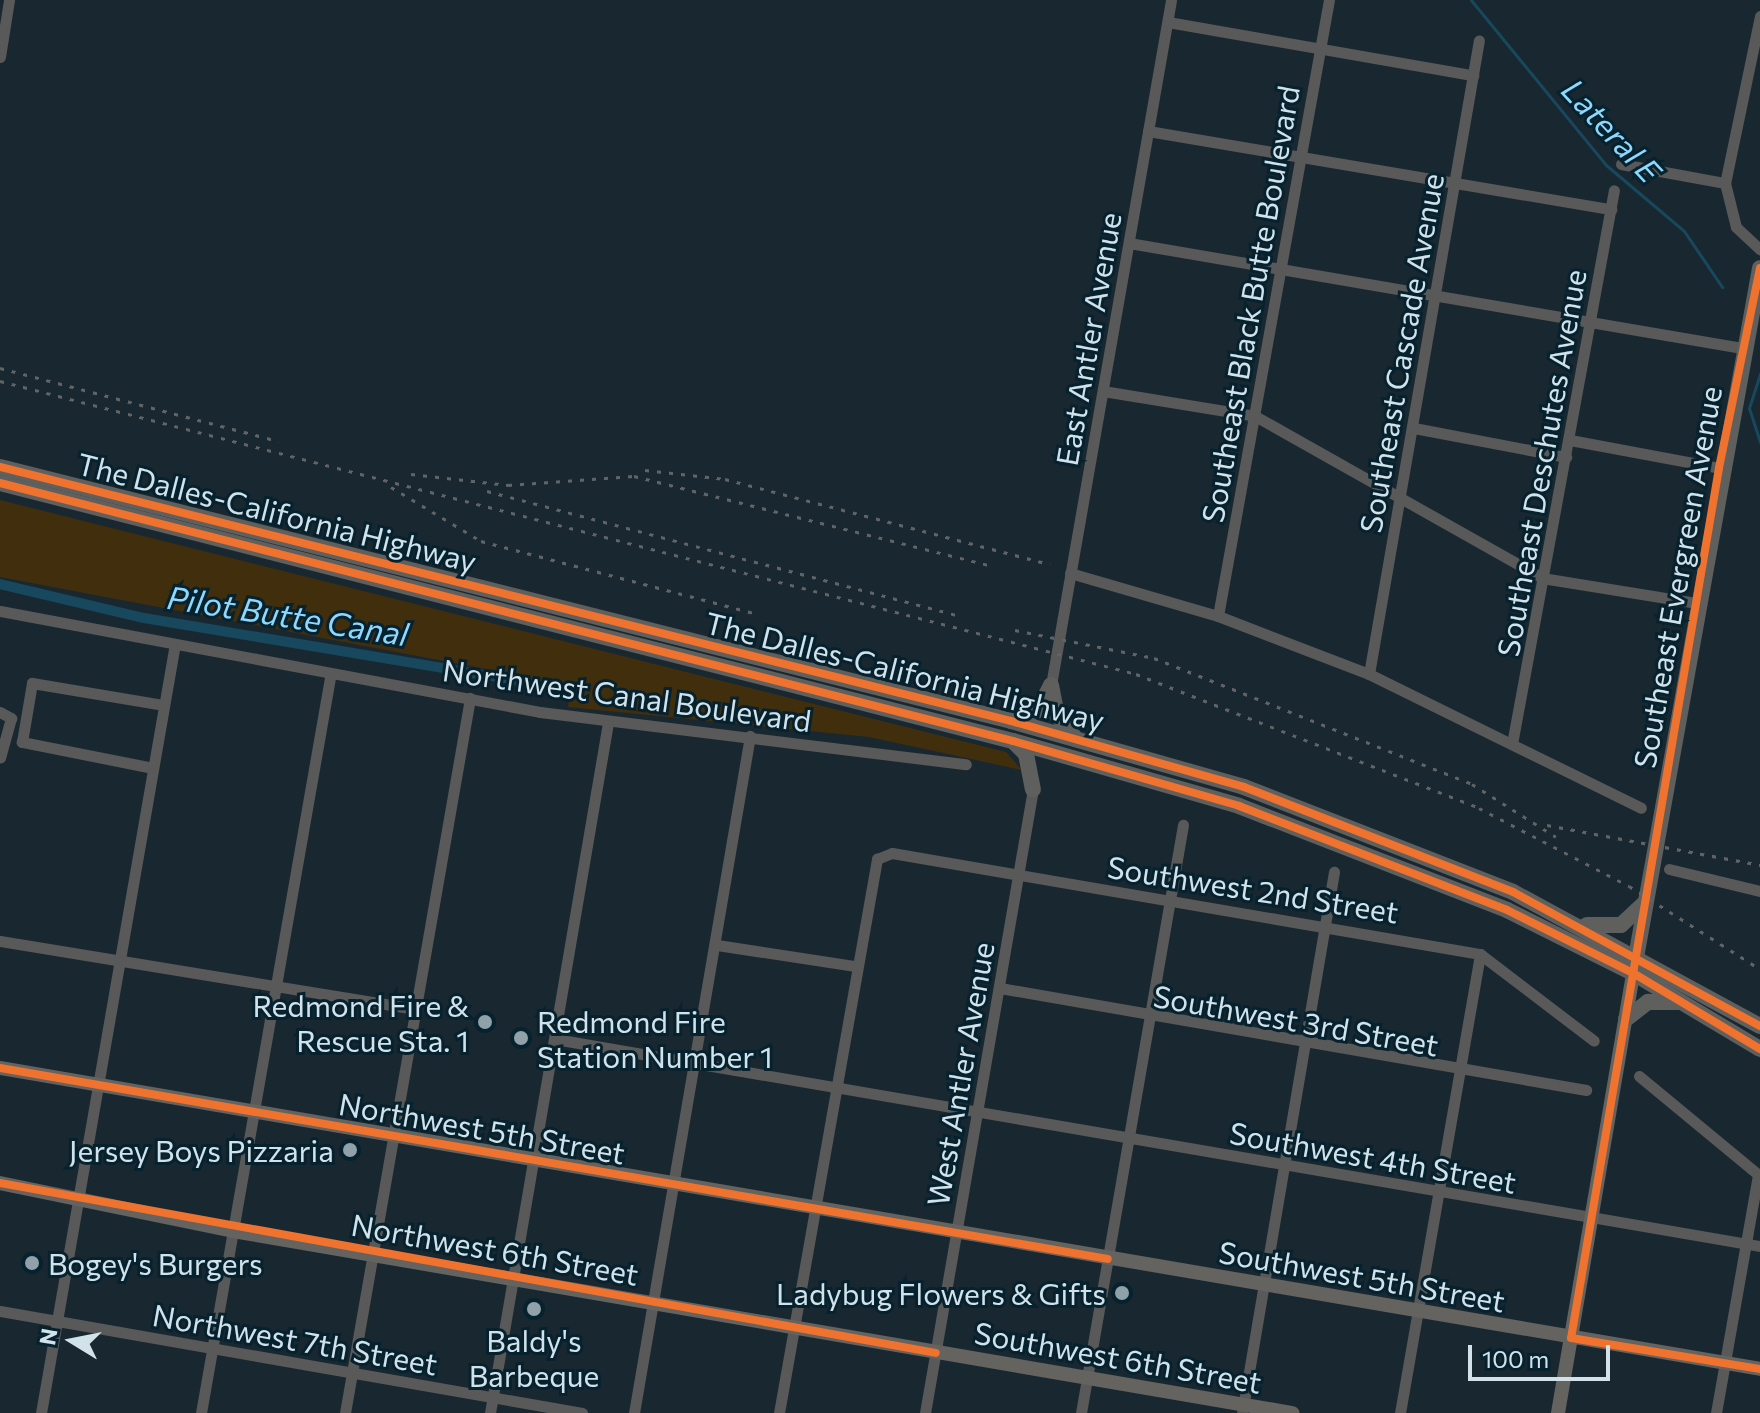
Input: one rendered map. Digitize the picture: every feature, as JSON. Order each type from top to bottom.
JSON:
[{"type":"highway","name":"Southeast Evergreen Avenue","points":[[1633,973],[1719,468],[1760,268]]},
{"type":"highway","name":"The Dalles-California Highway","points":[[0,467],[1011,721],[1377,834],[1579,924],[1760,1026]]},
{"type":"highway","name":"The Dalles-California Highway","points":[[0,483],[1013,741],[1370,852],[1633,973],[1760,1049]]},
{"type":"highway","points":[[1011,721],[1038,710],[1051,685]]},
{"type":"highway","points":[[1051,685],[1057,715],[1076,739]]},
{"type":"highway","points":[[1013,741],[1026,754],[1033,789]]},
{"type":"highway","points":[[1033,789],[1044,767],[1067,756]]},
{"type":"highway","points":[[1579,924],[1621,925],[1646,900]]},
{"type":"highway","points":[[1626,1019],[1648,1002],[1686,1003]]},
{"type":"main road","points":[[1558,1413],[1633,973]]},
{"type":"main road","name":"Northwest 5th Street","points":[[0,1068],[956,1234]]},
{"type":"main road","name":"Northwest 6th Street","points":[[0,1183],[78,1202],[233,1231],[654,1300],[936,1353]]},
{"type":"main road","name":"Southwest 5th Street","points":[[956,1234],[1760,1369]]},
{"type":"main road","name":"Southwest 6th Street","points":[[936,1353],[1243,1409],[1292,1413]]},
{"type":"street","points":[[0,57],[9,0]]},
{"type":"street","name":"East Antler Avenue","points":[[1051,685],[1171,0]]},
{"type":"street","name":"Southeast Black Butte Boulevard","points":[[1218,616],[1283,269],[1329,0]]},
{"type":"street","points":[[1760,16],[1725,183],[1736,227],[1760,249]]},
{"type":"street","points":[[1168,22],[1473,75]]},
{"type":"street","name":"Southeast Cascade Avenue","points":[[1369,674],[1479,40]]},
{"type":"street","points":[[1148,131],[1611,209]]},
{"type":"street","points":[[1621,164],[1725,183]]},
{"type":"street","name":"Southeast Deschutes Avenue","points":[[1512,744],[1614,190]]},
{"type":"street","points":[[1129,243],[1742,348]]},
{"type":"street","points":[[1103,391],[1255,416],[1542,578],[1696,603]]},
{"type":"street","points":[[1414,428],[1566,457]]},
{"type":"street","points":[[1570,440],[1719,468]]},
{"type":"street","points":[[1070,573],[1218,616],[1369,674],[1641,808]]},
{"type":"street","name":"Northwest Canal Boulevard","points":[[0,611],[174,649],[330,678],[470,698],[608,723],[750,736],[966,764]]},
{"type":"street","points":[[41,1413],[174,649]]},
{"type":"street","points":[[201,1413],[330,678]]},
{"type":"street","points":[[153,768],[22,742],[32,683],[164,705]]},
{"type":"street","points":[[345,1413],[470,698]]},
{"type":"street","points":[[0,712],[11,718],[0,758]]},
{"type":"street","points":[[490,1413],[608,723]]},
{"type":"street","points":[[634,1413],[717,945],[750,736]]},
{"type":"street","name":"West Antler Avenue","points":[[925,1413],[1033,789]]},
{"type":"street","points":[[1081,1413],[1183,825]]},
{"type":"street","name":"Southwest 2nd Street","points":[[855,966],[877,859],[892,853],[1326,923],[1480,954]]},
{"type":"street","points":[[1669,869],[1760,891]]},
{"type":"street","points":[[1243,1409],[1334,872]]},
{"type":"street","points":[[0,941],[415,1009]]},
{"type":"street","points":[[717,945],[855,966],[779,1413]]},
{"type":"street","points":[[1400,1413],[1480,954],[1594,1041]]},
{"type":"street","name":"Southwest 3rd Street","points":[[1000,988],[1460,1073],[1586,1090]]},
{"type":"street","name":"Southwest 4th Street","points":[[555,1039],[978,1109],[1284,1167],[1760,1246]]},
{"type":"street","points":[[1639,1076],[1759,1176],[1716,1413]]},
{"type":"street","name":"Northwest 7th Street","points":[[0,1311],[582,1413]]},
{"type":"shaded area","points":[[0,500],[1006,752],[1022,770],[869,737],[568,707],[571,685],[0,577]]},
{"type":"waterway","name":"Lateral E","points":[[1471,0],[1606,165],[1684,231],[1722,287]]},
{"type":"waterway","name":"Lateral E","points":[[1760,374],[1749,408],[1760,442]]},
{"type":"waterway","name":"Pilot Butte Canal","points":[[0,584],[144,618],[569,689]]},
{"type":"railway","points":[[0,368],[279,441]]},
{"type":"railway","points":[[0,381],[1136,674],[1479,808],[1629,886],[1760,969]]},
{"type":"railway","points":[[645,470],[725,479],[1050,564]]},
{"type":"railway","points":[[411,474],[508,485],[634,476],[993,566]]},
{"type":"railway","points":[[391,487],[481,541],[753,613]]},
{"type":"railway","points":[[487,491],[959,616]]},
{"type":"railway","points":[[1015,630],[1154,658],[1472,784],[1556,837]]},
{"type":"railway","points":[[1547,825],[1760,865]]},
{"type":"cycle path","points":[[1760,268],[1719,468],[1571,1338],[1760,1369]]},
{"type":"cycle path","points":[[0,467],[1011,721],[1244,787],[1513,892],[1760,1026]]},
{"type":"cycle path","points":[[0,483],[1013,741],[1239,806],[1507,910],[1633,973],[1760,1049]]},
{"type":"cycle path","points":[[0,1068],[1108,1259]]},
{"type":"cycle path","points":[[0,1183],[936,1353]]},
{"type":"place","name":"Redmond Fire & Rescue Sta. 1","points":[[485,1022]]},
{"type":"place","name":"Redmond Fire Station Number 1","points":[[521,1038]]},
{"type":"place","name":"Jersey Boys Pizzaria","points":[[350,1150]]},
{"type":"place","name":"Bogey's Burgers","points":[[32,1263]]},
{"type":"place","name":"Ladybug Flowers & Gifts","points":[[1122,1293]]},
{"type":"place","name":"Baldy's Barbeque","points":[[534,1309]]}]
